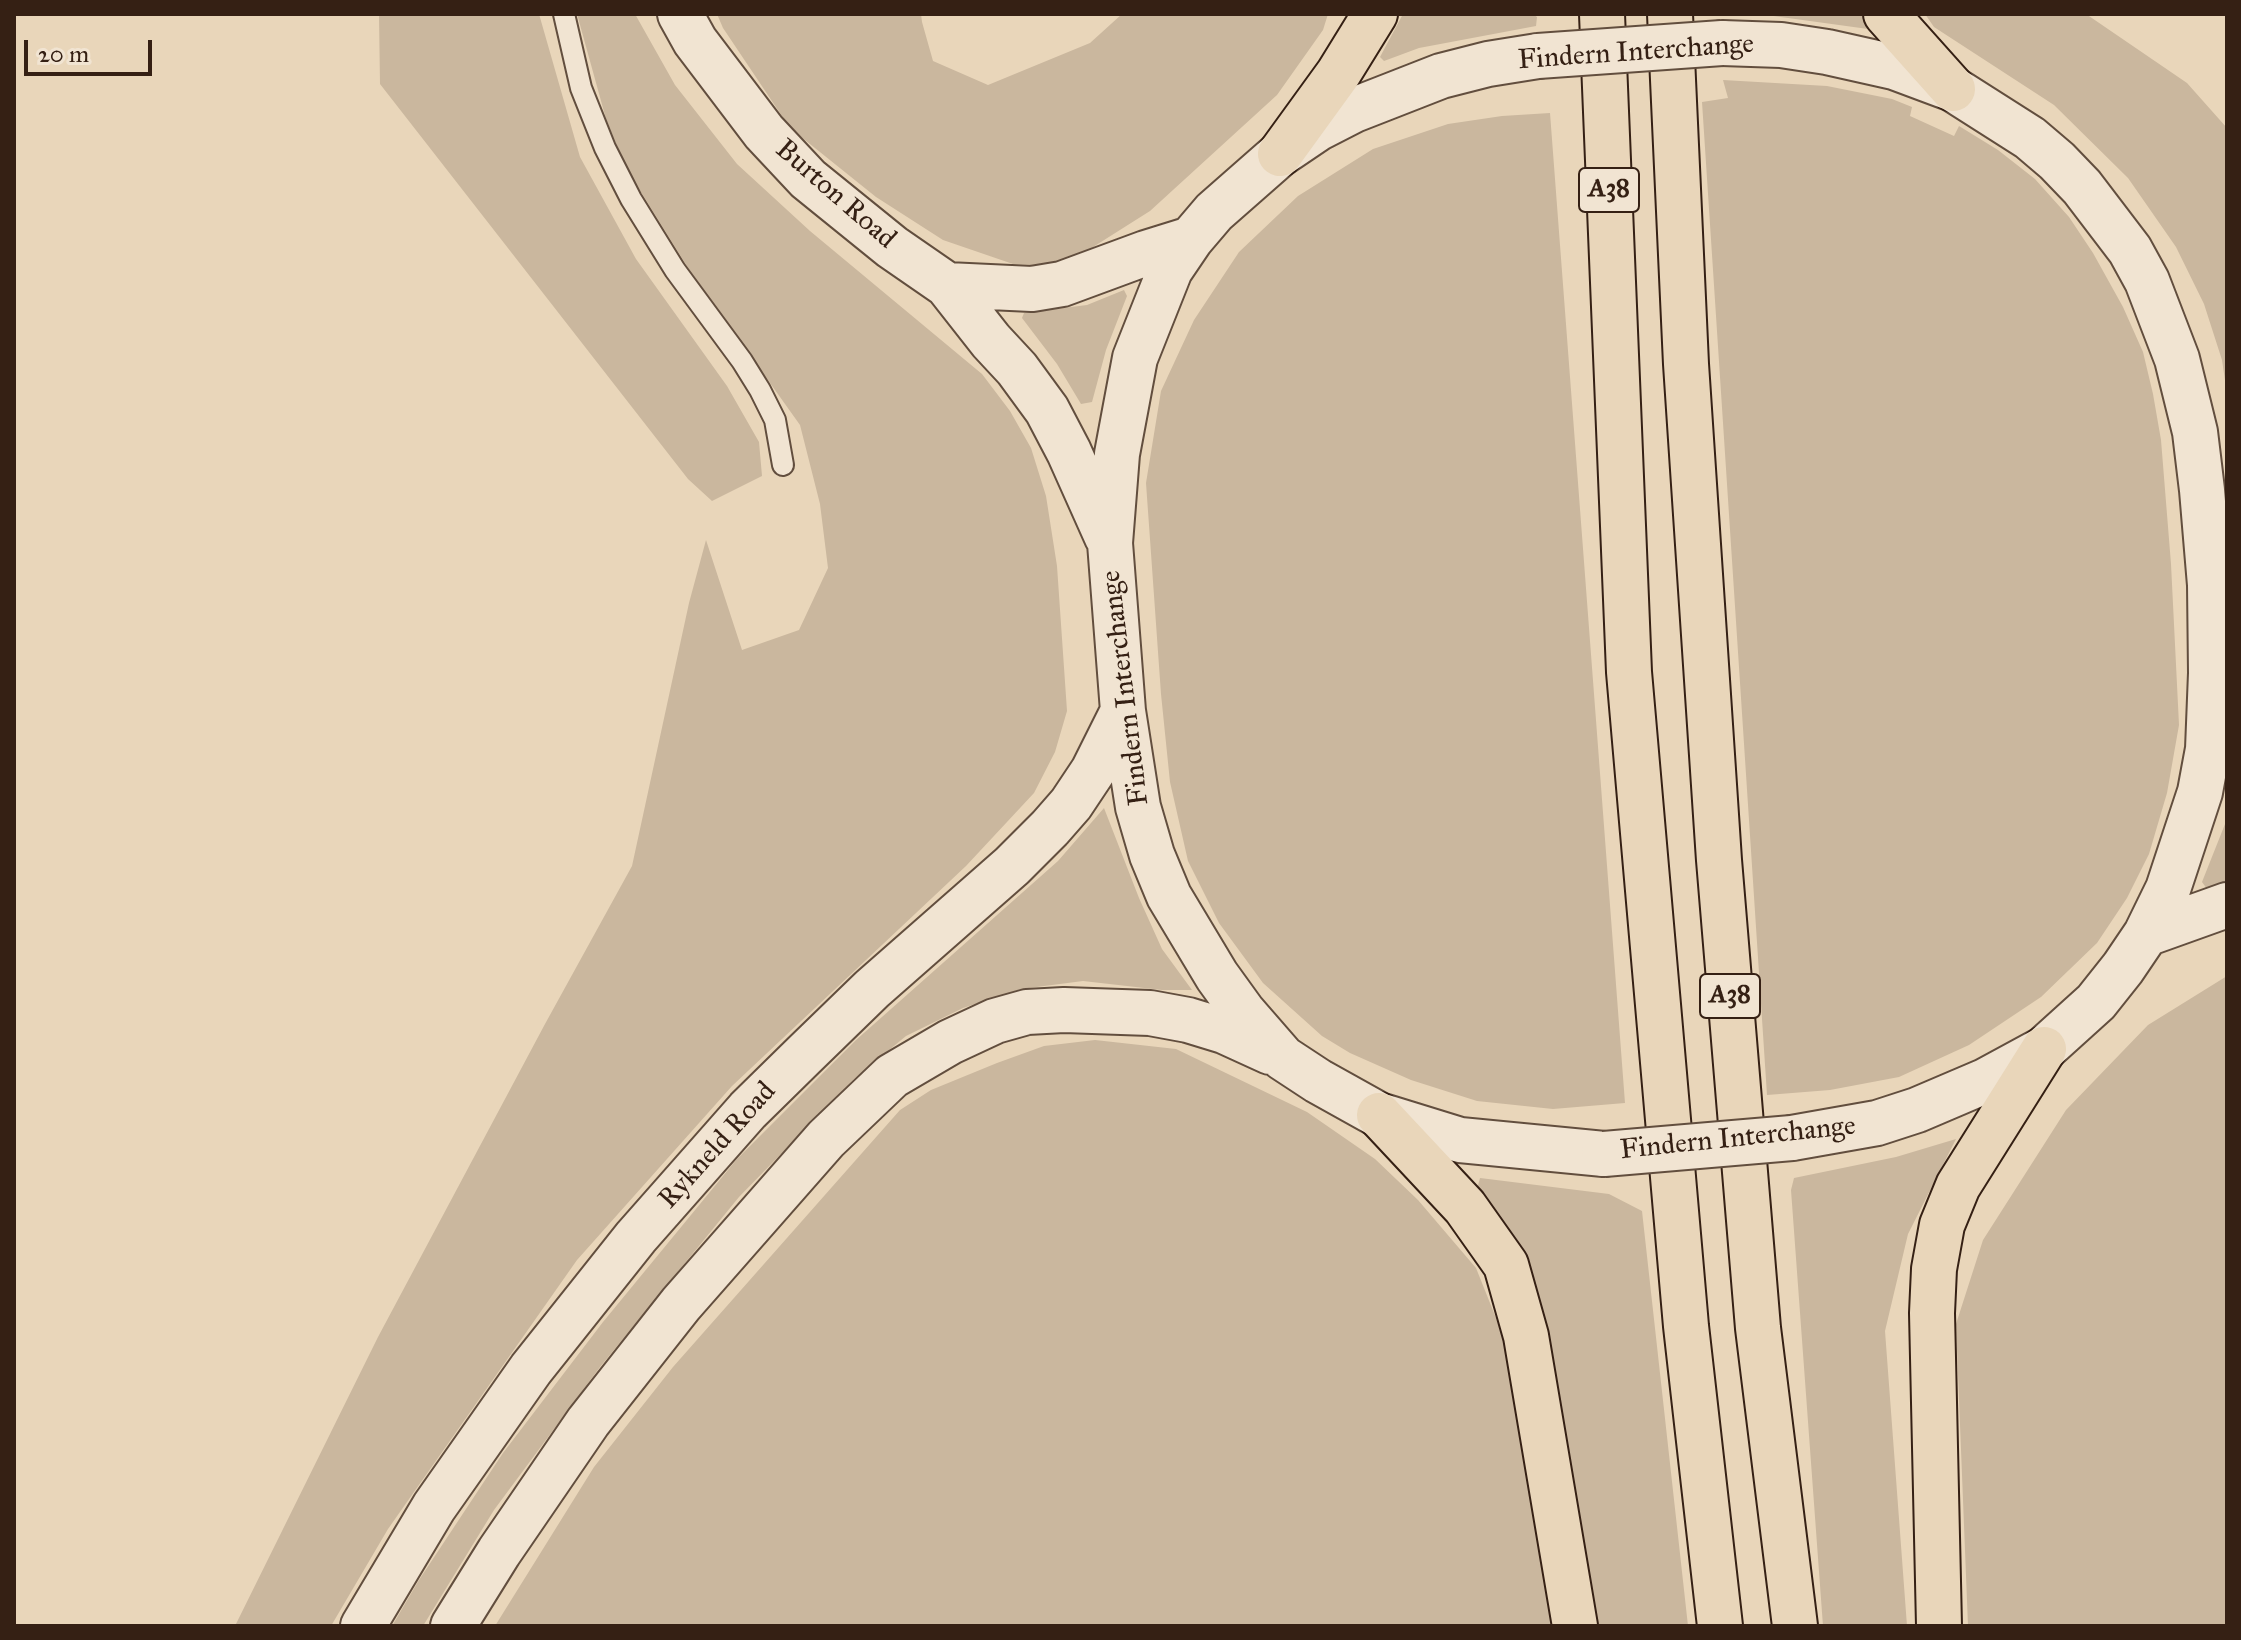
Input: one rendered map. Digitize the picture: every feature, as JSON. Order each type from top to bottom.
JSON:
[{"type":"highway","points":[[1280,154],[1338,74],[1375,14]]},
{"type":"highway","name":"A38","points":[[1602,14],[1629,672],[1686,1326],[1720,1626]]},
{"type":"highway","name":"A38","points":[[1670,14],[1686,364],[1719,860],[1758,1328],[1795,1626]]},
{"type":"highway","points":[[1886,14],[1953,89]]},
{"type":"highway","points":[[1939,1626],[1932,1313],[1934,1269],[1942,1225],[1958,1186],[2044,1049]]},
{"type":"highway","points":[[1379,1115],[1465,1207],[1506,1265],[1529,1351],[1575,1626]]},
{"type":"street","name":"Burton Road","points":[[680,14],[727,86],[808,179],[892,247],[947,285],[1017,369],[1047,410],[1110,543]]},
{"type":"street","name":"Findern Interchange","points":[[1722,43],[1781,45],[1894,67],[1953,89],[2012,125],[2057,161],[2107,217],[2147,281],[2177,359],[2195,432],[2218,600],[2208,749],[2200,792],[2168,889],[2146,934],[2096,1002],[2044,1049],[1985,1081],[1877,1123],[1792,1138],[1604,1154],[1460,1140],[1379,1115],[1283,1058],[1217,976],[1169,896],[1152,855],[1138,807],[1123,711],[1110,543],[1117,454],[1135,358],[1170,270],[1191,239],[1235,192],[1280,154],[1342,116],[1400,91],[1488,64],[1538,56],[1722,43]]},
{"type":"street","points":[[947,285],[1032,289],[1062,284],[1191,239]]},
{"type":"street","name":"Rykneld Road","points":[[363,1626],[443,1494],[531,1369],[636,1237],[748,1110],[872,989],[1012,866],[1050,828],[1093,771],[1123,711]]},
{"type":"street","points":[[2146,934],[2227,905]]},
{"type":"street","points":[[453,1626],[499,1552],[588,1422],[681,1304],[826,1139],[892,1076],[950,1042],[995,1021],[1027,1012],[1064,1010],[1150,1013],[1188,1020],[1224,1031],[1283,1058]]},
{"type":"lane","points":[[564,14],[581,88],[605,148],[631,199],[675,270],[760,390],[775,420],[783,465]]},
{"type":"shaded area","points":[[379,14],[539,14],[580,157],[636,259],[727,386],[759,442],[762,476],[712,501],[688,479],[380,84]]},
{"type":"shaded area","points":[[577,14],[635,14],[675,85],[737,164],[810,231],[982,374],[1010,411],[1031,448],[1046,496],[1057,566],[1067,711],[1055,752],[1034,793],[966,866],[732,1086],[577,1260],[388,1529],[331,1626],[235,1626],[378,1337],[632,866],[689,603],[706,540],[742,650],[799,630],[828,568],[820,504],[800,425],[688,268],[626,168],[606,119]]},
{"type":"shaded area","points":[[717,14],[921,14],[933,61],[988,85],[1090,43],[1122,14],[1328,14],[1323,30],[1277,95],[1150,211],[1063,266],[1013,264],[943,240],[876,197],[790,128],[723,28]]},
{"type":"shaded area","points":[[1403,14],[1533,14],[1537,17],[1536,26],[1419,48],[1384,61],[1380,57]]},
{"type":"shaded area","points":[[1759,14],[1870,14],[1872,18],[1868,29]]},
{"type":"shaded area","points":[[1925,14],[2086,14],[2187,83],[2227,128],[2227,394],[2222,360],[2204,304],[2176,247],[2128,178],[2054,105],[1934,27]]},
{"type":"shaded area","points":[[1723,80],[1827,86],[1892,99],[1912,107],[1910,116],[1954,136],[1959,126],[1998,150],[2035,179],[2069,217],[2123,307],[2143,352],[2153,394],[2161,440],[2171,564],[2179,725],[2167,793],[2149,854],[2127,898],[2097,943],[2041,997],[1969,1045],[1899,1077],[1830,1090],[1767,1095],[1702,102],[1728,98]]},
{"type":"shaded area","points":[[1550,113],[1625,1103],[1553,1109],[1477,1101],[1411,1080],[1350,1053],[1322,1036],[1263,983],[1219,923],[1188,861],[1170,782],[1146,483],[1161,391],[1194,320],[1239,252],[1298,196],[1373,149],[1448,124]]},
{"type":"shaded area","points":[[1124,290],[1127,296],[1106,350],[1092,402],[1081,404],[1057,364],[1022,318],[1024,313],[1087,305]]},
{"type":"shaded area","points":[[1104,808],[1162,949],[1192,990],[1162,990],[1083,981],[1021,989],[963,1008],[906,1036],[854,1079],[739,1197],[600,1367],[494,1510],[423,1626],[392,1626],[503,1453],[603,1322],[737,1159],[856,1040],[1058,861]]},
{"type":"shaded area","points":[[2227,819],[2227,880],[2207,889],[2202,882]]},
{"type":"shaded area","points":[[2227,976],[2227,1626],[1968,1626],[1956,1324],[1983,1240],[2066,1110],[2148,1025]]},
{"type":"shaded area","points":[[1095,1040],[1176,1049],[1307,1112],[1375,1159],[1418,1200],[1476,1268],[1504,1338],[1556,1626],[495,1626],[594,1467],[673,1367],[900,1110],[931,1090],[1044,1046]]},
{"type":"shaded area","points":[[1956,1139],[1908,1234],[1885,1331],[1907,1626],[1823,1626],[1791,1190],[1794,1178],[1896,1157]]},
{"type":"shaded area","points":[[1480,1178],[1609,1194],[1642,1211],[1688,1626],[1594,1626],[1477,1189]]}]
